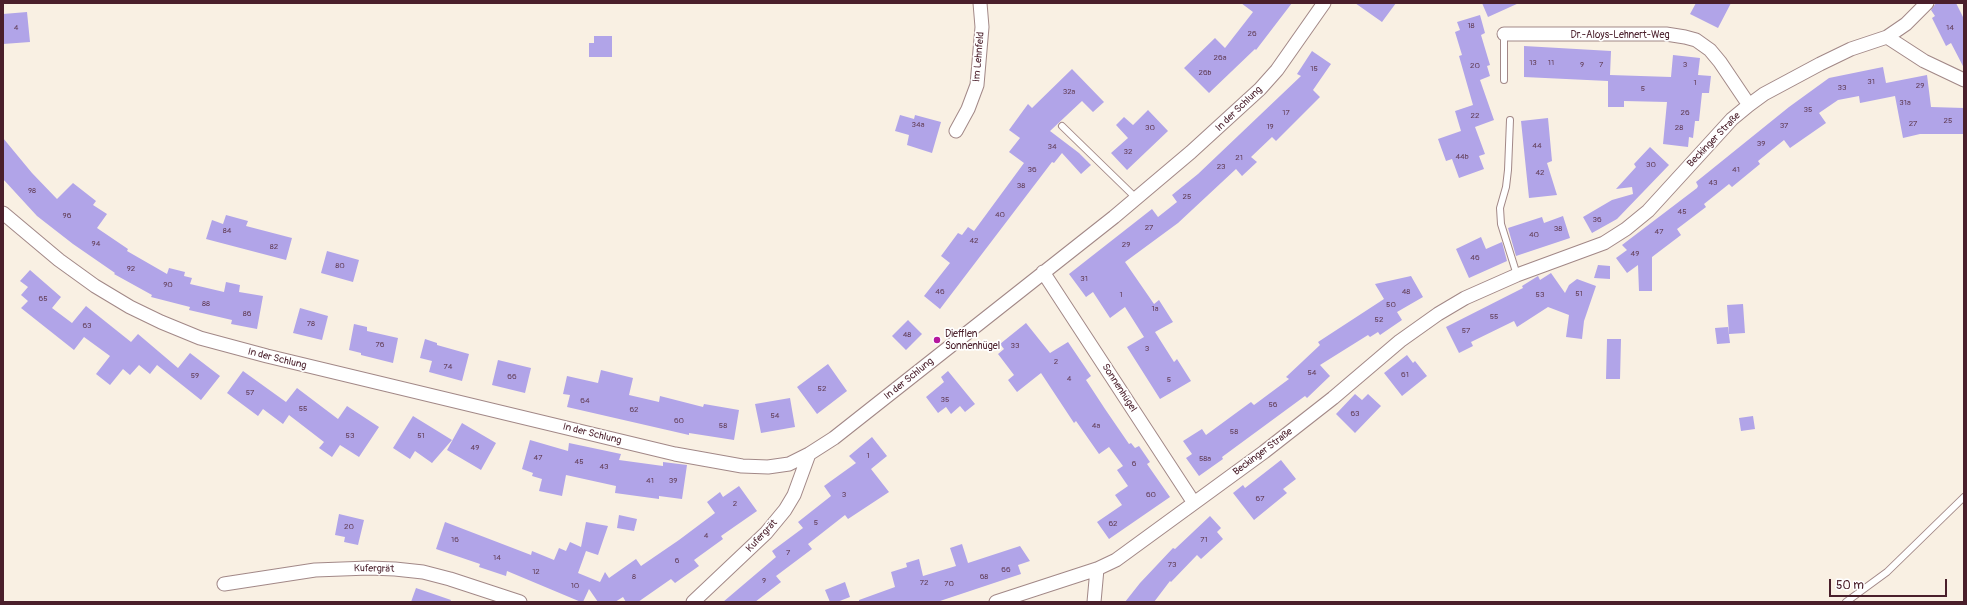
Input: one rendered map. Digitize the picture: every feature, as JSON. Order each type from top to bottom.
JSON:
[{"type":"street","name":"Im Lehnfeld","points":[[956,131],[968,109],[977,85],[982,27],[980,3]]},
{"type":"street","name":"In der Schlung","points":[[3,213],[59,260],[130,307],[200,338],[241,350],[720,463],[768,467],[789,464],[810,454],[857,420],[1136,198],[1191,152],[1260,89],[1276,70],[1324,3]]},
{"type":"street","name":"Beckinger Straße","points":[[996,602],[1097,569],[1116,560],[1270,448],[1333,398],[1400,341],[1438,314],[1465,298],[1517,276],[1604,243],[1626,229],[1648,211],[1732,119],[1749,105],[1764,94],[1820,64],[1851,49],[1887,37],[1906,24],[1927,3]]},
{"type":"street","name":"Dr.-Aloys-Lehnert-Weg","points":[[1504,34],[1666,34],[1696,40],[1710,50],[1720,62],[1749,105]]},
{"type":"street","points":[[1887,37],[1924,61],[1964,80]]},
{"type":"street","name":"Sonnenhügel","points":[[1043,272],[1194,504]]},
{"type":"street","name":"Kufergrät","points":[[693,602],[766,534],[785,510],[794,495],[810,454]]},
{"type":"street","name":"Kufergrät","points":[[224,584],[315,570],[369,568],[395,569],[423,572],[450,578],[520,602]]},
{"type":"street","points":[[1094,602],[1097,569]]},
{"type":"lane","name":"Dr.-Aloys-Lehnert-Weg","points":[[1504,34],[1504,80]]},
{"type":"lane","points":[[1510,120],[1508,170],[1506,187],[1500,208],[1501,224],[1505,242],[1517,276]]},
{"type":"lane","points":[[1062,126],[1136,198]]},
{"type":"lane","points":[[1846,602],[1887,572],[1964,497]]},
{"type":"building","points":[[1241,3],[1292,3],[1256,50],[1255,49],[1209,93],[1184,68],[1215,38],[1225,48],[1253,12]]},
{"type":"building","points":[[1355,3],[1396,3],[1382,22]]},
{"type":"building","points":[[1482,3],[1519,3],[1488,17]]},
{"type":"building","points":[[1696,3],[1731,3],[1718,28],[1690,14]]},
{"type":"building","points":[[1936,3],[1956,3],[1964,19],[1964,68],[1951,43],[1946,46],[1932,18],[1935,16],[1931,10]]},
{"type":"building","points":[[27,12],[30,42],[3,44],[3,14]]},
{"type":"building","points":[[1480,15],[1485,33],[1481,35],[1490,65],[1487,66],[1490,76],[1480,80],[1494,120],[1475,127],[1485,154],[1479,156],[1484,169],[1459,178],[1452,159],[1446,161],[1438,139],[1461,131],[1455,111],[1473,105],[1459,56],[1462,55],[1455,32],[1460,30],[1457,22]]},
{"type":"building","points":[[594,36],[612,36],[612,57],[589,57],[589,43],[594,43]]},
{"type":"building","points":[[1524,46],[1611,51],[1610,75],[1671,77],[1673,55],[1700,58],[1698,75],[1711,76],[1709,93],[1702,93],[1699,121],[1695,121],[1693,138],[1689,137],[1688,147],[1663,144],[1667,102],[1624,101],[1624,107],[1608,107],[1608,81],[1524,77]]},
{"type":"building","points":[[1312,51],[1331,64],[1313,90],[1320,97],[1276,141],[1272,137],[1251,157],[1257,162],[1242,176],[1236,169],[1178,223],[1125,262],[1154,304],[1159,300],[1173,322],[1155,332],[1174,362],[1177,359],[1191,381],[1160,399],[1127,347],[1144,337],[1125,307],[1110,318],[1093,292],[1086,297],[1069,274],[1152,209],[1158,217],[1177,202],[1172,195],[1198,174],[1301,76],[1297,74]]},
{"type":"building","points":[[1883,67],[1886,83],[1927,75],[1931,107],[1964,108],[1964,134],[1920,134],[1903,138],[1895,96],[1860,103],[1859,96],[1838,100],[1819,113],[1826,123],[1790,148],[1784,140],[1758,161],[1760,164],[1732,187],[1729,184],[1704,204],[1706,207],[1677,229],[1681,235],[1652,257],[1652,291],[1639,291],[1638,265],[1627,273],[1616,258],[1627,250],[1622,245],[1697,188],[1698,186],[1696,182],[1789,107],[1829,78]]},
{"type":"building","points":[[1072,69],[1104,102],[1093,112],[1082,101],[1050,131],[1079,153],[1091,165],[1081,174],[1062,153],[1054,163],[1052,162],[940,309],[924,296],[950,263],[941,256],[958,233],[962,235],[968,227],[974,231],[1024,163],[1009,152],[1020,138],[1009,130],[1028,104],[1032,108]]},
{"type":"building","points":[[1148,110],[1168,131],[1127,170],[1111,153],[1128,138],[1116,125],[1124,117],[1133,125]]},
{"type":"building","points":[[900,115],[914,119],[915,115],[941,122],[932,153],[907,145],[909,135],[895,131]]},
{"type":"building","points":[[1548,118],[1552,161],[1547,163],[1557,195],[1529,198],[1521,121]]},
{"type":"building","points":[[3,138],[32,173],[57,199],[73,183],[96,201],[93,205],[107,214],[97,228],[128,249],[127,251],[167,274],[169,268],[185,272],[184,276],[192,278],[190,284],[224,292],[226,282],[240,285],[239,292],[263,296],[257,329],[231,324],[232,320],[189,310],[190,307],[151,297],[152,295],[114,274],[115,273],[73,244],[37,216],[3,179]]},
{"type":"building","points":[[1650,147],[1669,165],[1617,219],[1592,233],[1583,217],[1612,200],[1633,194],[1632,187],[1616,189],[1636,167],[1634,164]]},
{"type":"building","points":[[226,215],[248,221],[246,226],[292,238],[286,260],[206,239],[212,220],[223,224]]},
{"type":"building","points":[[1563,216],[1570,238],[1516,256],[1508,228],[1542,217],[1544,223]]},
{"type":"building","points":[[1481,237],[1486,249],[1502,242],[1507,261],[1469,278],[1456,249]]},
{"type":"building","points":[[327,251],[359,260],[353,282],[321,273]]},
{"type":"building","points":[[1598,265],[1610,266],[1610,279],[1594,278]]},
{"type":"building","points":[[30,270],[61,297],[52,308],[72,323],[86,306],[131,342],[138,334],[178,368],[190,353],[220,376],[201,400],[157,365],[150,374],[139,365],[130,375],[123,369],[110,385],[96,374],[110,356],[84,337],[74,350],[21,308],[28,301],[21,295],[28,287],[20,281]]},
{"type":"building","points":[[1551,273],[1565,293],[1569,285],[1577,279],[1596,286],[1584,321],[1582,339],[1566,337],[1569,315],[1548,307],[1517,327],[1514,321],[1471,342],[1473,346],[1459,353],[1446,327],[1523,288],[1522,286],[1538,276],[1540,280]]},
{"type":"building","points":[[1411,276],[1423,297],[1397,312],[1402,320],[1380,335],[1378,332],[1370,337],[1368,335],[1320,365],[1330,376],[1307,398],[1305,396],[1222,457],[1223,459],[1199,476],[1186,458],[1192,454],[1183,441],[1202,429],[1206,435],[1251,402],[1254,405],[1289,379],[1286,377],[1320,345],[1318,342],[1384,299],[1375,284]]},
{"type":"building","points":[[1743,304],[1745,333],[1729,334],[1727,305]]},
{"type":"building","points":[[300,308],[328,316],[322,340],[293,333]]},
{"type":"building","points":[[908,320],[922,334],[906,350],[892,336]]},
{"type":"building","points":[[1026,323],[1050,353],[1068,342],[1091,376],[1086,380],[1105,409],[1129,444],[1131,443],[1135,448],[1139,446],[1150,462],[1147,464],[1170,497],[1109,539],[1097,522],[1122,505],[1115,495],[1128,486],[1117,470],[1123,466],[1109,447],[1099,454],[1076,421],[1074,423],[1041,373],[1017,392],[1008,380],[1014,375],[998,354],[1004,349],[1000,344]]},
{"type":"building","points":[[354,324],[367,327],[367,331],[398,338],[393,363],[361,355],[361,353],[349,350]]},
{"type":"building","points":[[1728,327],[1730,343],[1717,344],[1715,328]]},
{"type":"building","points":[[425,339],[437,343],[437,345],[469,354],[462,381],[429,372],[432,361],[420,358]]},
{"type":"building","points":[[1607,339],[1621,339],[1620,379],[1606,379]]},
{"type":"building","points":[[1407,355],[1413,363],[1415,361],[1427,376],[1402,396],[1384,373]]},
{"type":"building","points":[[498,360],[531,368],[525,393],[492,385]]},
{"type":"building","points":[[828,364],[847,391],[817,414],[797,387]]},
{"type":"building","points":[[601,370],[633,378],[629,395],[659,402],[660,396],[703,407],[704,404],[739,410],[734,440],[689,433],[689,435],[567,407],[570,395],[563,394],[567,376],[598,383]]},
{"type":"building","points":[[243,371],[286,402],[297,388],[338,419],[347,406],[379,427],[359,457],[340,445],[332,457],[319,448],[324,442],[289,415],[283,424],[263,409],[258,416],[227,393]]},
{"type":"building","points":[[948,371],[975,404],[965,412],[960,406],[951,414],[946,407],[938,413],[926,397],[944,382],[941,377]]},
{"type":"building","points":[[1355,394],[1362,400],[1368,394],[1381,406],[1355,433],[1336,414]]},
{"type":"building","points":[[790,398],[795,427],[761,433],[755,404]]},
{"type":"building","points":[[413,416],[452,440],[432,463],[415,451],[410,459],[393,448]]},
{"type":"building","points":[[1753,416],[1755,429],[1741,431],[1739,418]]},
{"type":"building","points":[[462,423],[496,443],[481,470],[447,450]]},
{"type":"building","points":[[872,437],[887,456],[871,469],[889,492],[848,519],[845,515],[808,544],[812,549],[776,576],[781,582],[755,602],[723,602],[776,557],[772,551],[803,528],[798,522],[831,496],[824,486],[856,463],[849,456]]},
{"type":"building","points":[[530,440],[568,451],[569,443],[621,454],[619,460],[663,466],[663,462],[687,465],[682,499],[659,496],[659,499],[615,493],[616,486],[566,475],[562,496],[539,491],[542,479],[532,476],[533,473],[522,469]]},
{"type":"building","points":[[1281,460],[1296,479],[1283,489],[1287,493],[1254,520],[1233,493],[1243,485],[1245,488]]},
{"type":"building","points":[[739,486],[757,511],[721,536],[723,539],[694,560],[699,566],[675,583],[671,579],[638,602],[626,602],[623,597],[615,602],[598,602],[589,589],[583,602],[581,602],[507,571],[506,576],[479,567],[480,564],[436,549],[445,522],[531,555],[532,551],[554,560],[559,548],[566,551],[570,542],[581,547],[586,522],[608,526],[598,555],[586,551],[578,573],[600,582],[605,572],[609,578],[636,559],[641,566],[679,540],[715,513],[707,502],[720,492],[723,497]]},
{"type":"building","points":[[339,514],[364,520],[358,545],[344,542],[345,537],[335,535]]},
{"type":"building","points":[[619,515],[637,519],[634,531],[617,528]]},
{"type":"building","points":[[1210,516],[1221,528],[1217,532],[1223,539],[1201,559],[1197,555],[1171,582],[1170,581],[1154,602],[1125,602],[1140,583],[1173,548],[1175,549]]},
{"type":"building","points":[[962,544],[968,563],[1020,546],[1030,561],[1018,565],[1021,574],[937,602],[859,602],[859,600],[895,587],[891,572],[907,567],[906,563],[919,559],[923,576],[956,566],[950,548]]},
{"type":"building","points":[[845,582],[850,597],[837,602],[830,602],[825,590]]},
{"type":"building","points":[[416,588],[451,600],[450,602],[411,602]]},
{"type":"place","name":"Diefflen Sonnenhügel","points":[[937,340]]}]
